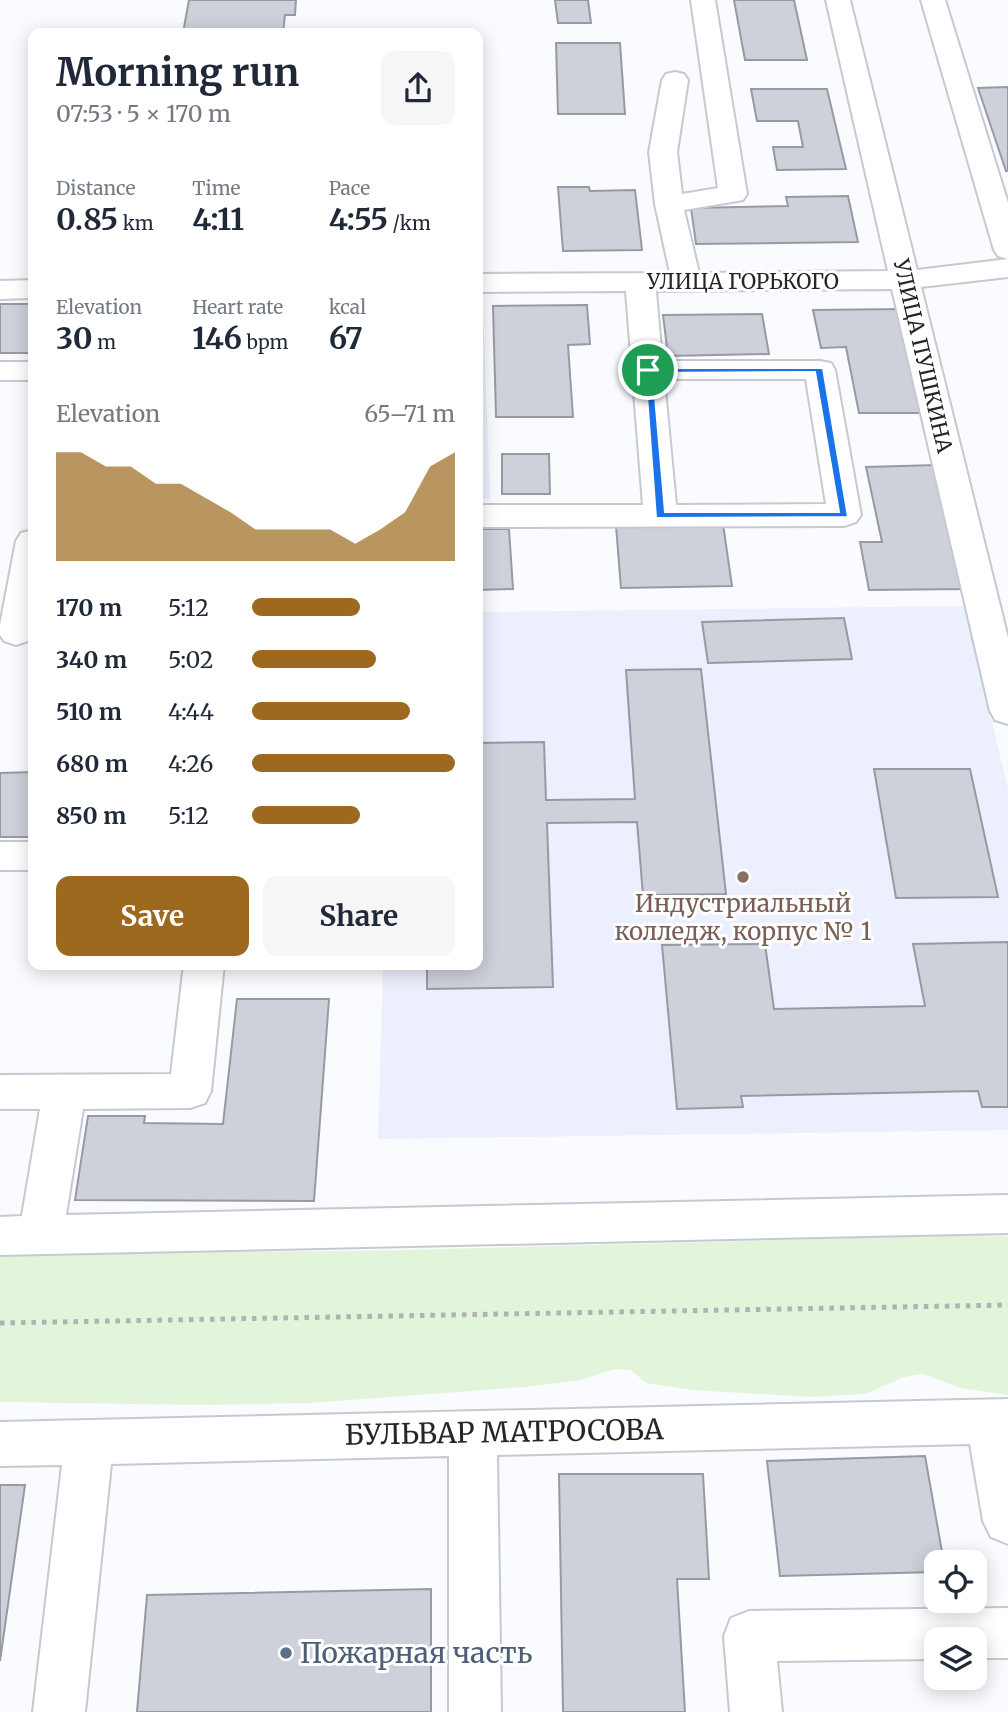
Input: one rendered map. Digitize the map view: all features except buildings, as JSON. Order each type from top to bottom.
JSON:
[{"type":"street","points":[[669,204],[733,194],[703,0]]},
{"type":"street","name":"УЛИЦА ПУШКИНА","points":[[838,0],[1008,711]]},
{"type":"street","points":[[933,0],[1008,250]]},
{"type":"street","points":[[675,80],[663,152],[669,204],[686,281]]},
{"type":"street","name":"УЛИЦА ГОРЬКОГО","points":[[483,283],[905,280],[1008,268]]},
{"type":"street","points":[[640,281],[660,515]]},
{"type":"street","points":[[0,290],[28,289]]},
{"type":"street","points":[[483,516],[844,515],[820,370],[648,370]]},
{"type":"street","points":[[0,371],[28,371]]},
{"type":"street","points":[[16,633],[28,568]]},
{"type":"street","points":[[0,856],[28,856]]},
{"type":"street","points":[[0,1092],[190,1091],[203,970]]},
{"type":"street","points":[[64,1092],[21,1236],[1008,1214]]},
{"type":"street","points":[[999,1421],[1008,1521]]},
{"type":"street","name":"БУЛЬВАР МАТРОСОВА","points":[[0,1444],[999,1421]]},
{"type":"street","points":[[473,1433],[475,1712]]},
{"type":"street","points":[[59,1712],[89,1442]]},
{"type":"street","points":[[756,1712],[749,1636],[1008,1633]]},
{"type":"path","points":[[0,1323],[1008,1305]]},
{"type":"shaded area","points":[[483,309],[490,499],[483,499]]},
{"type":"shaded area","name":"Индустриальный колледж, корпус № 1","points":[[964,606],[1008,789],[1008,1130],[378,1139],[383,970],[483,970],[483,612]]},
{"type":"green space","points":[[1008,1236],[1008,1395],[961,1388],[923,1374],[904,1377],[865,1394],[812,1397],[691,1390],[646,1383],[631,1370],[615,1369],[581,1380],[525,1387],[310,1403],[203,1405],[0,1402],[0,1255],[407,1250]]},
{"type":"place","name":"Индустриальный колледж, корпус № 1","points":[[743,877]]},
{"type":"place","name":"Пожарная часть","points":[[286,1653]]},
{"type":"route","points":[[648,370],[820,370],[844,515],[660,515],[648,370]]}]
